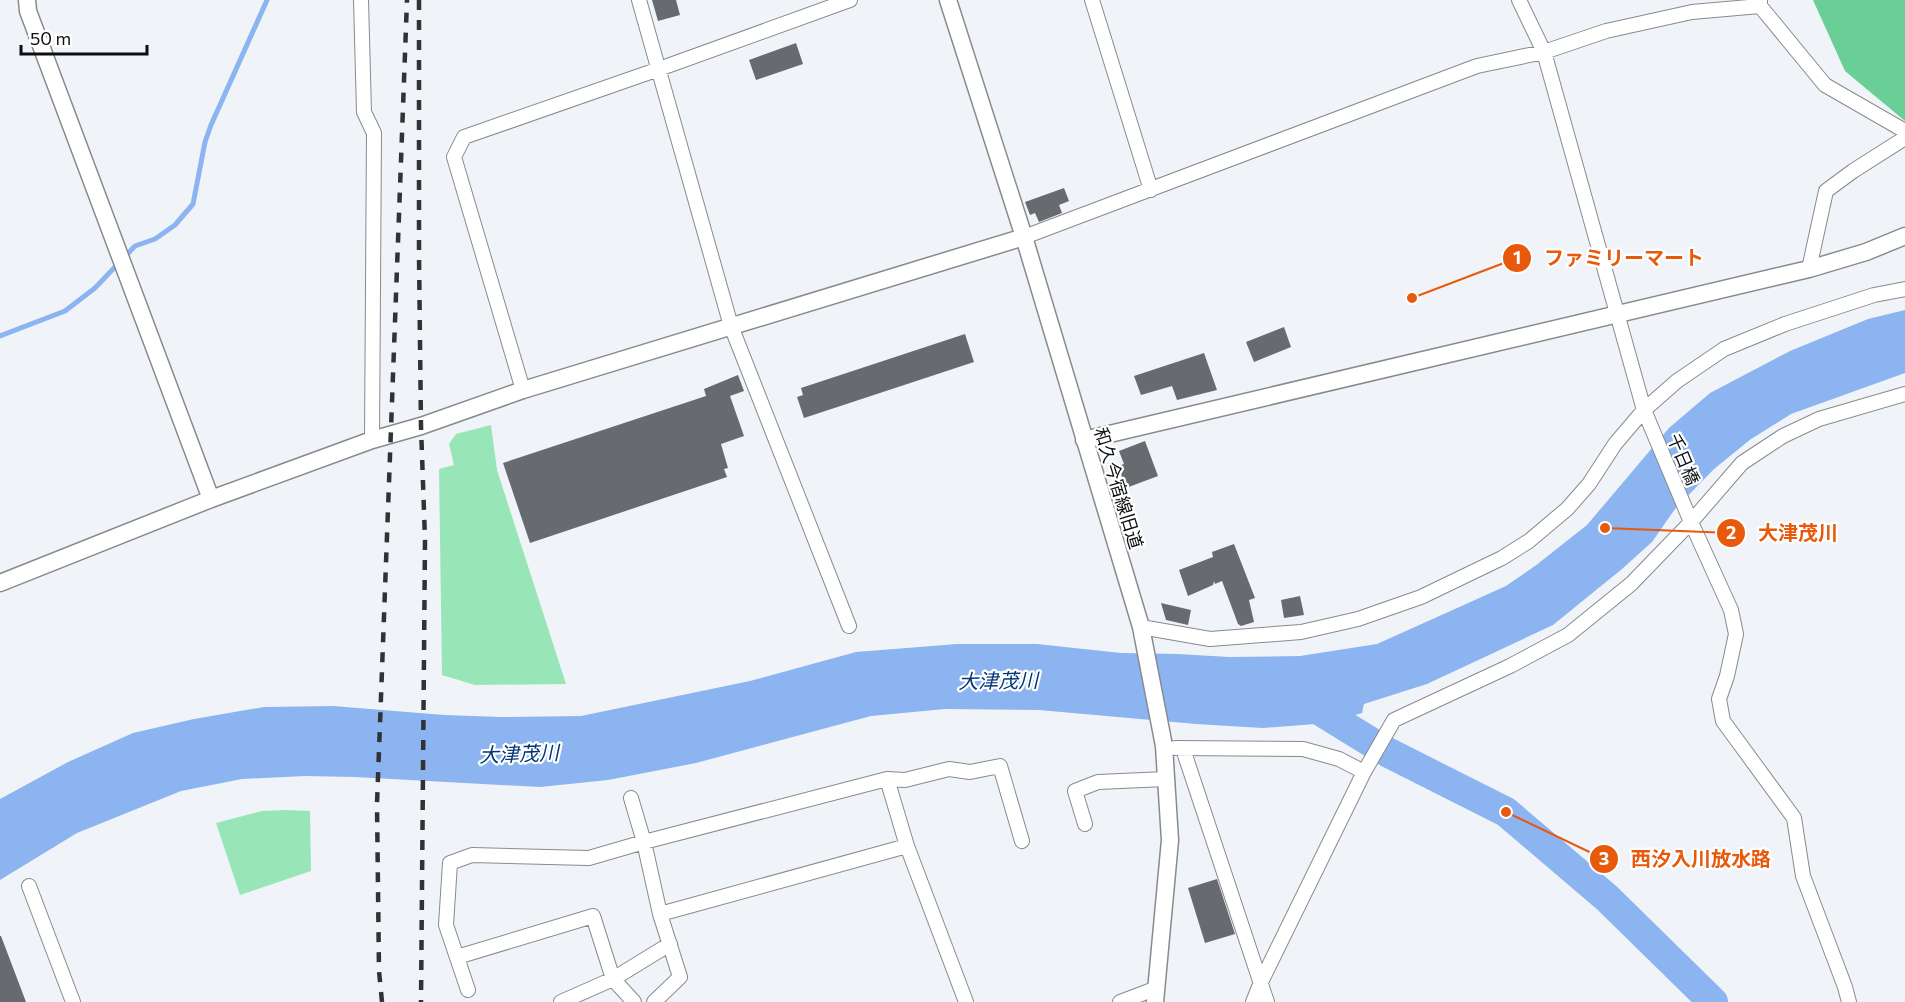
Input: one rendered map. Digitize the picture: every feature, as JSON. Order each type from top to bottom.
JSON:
[{"type":"street","points":[[27,0],[28,11],[211,499]]},
{"type":"street","points":[[361,0],[364,112],[374,133],[372,440]]},
{"type":"street","points":[[639,0],[731,326],[849,626]]},
{"type":"street","points":[[523,390],[454,157],[464,136],[850,0]]},
{"type":"street","name":"和久今宿線旧道","points":[[948,0],[1024,237],[1141,627],[1164,746],[1170,840],[1156,995]]},
{"type":"street","points":[[1092,0],[1151,190]]},
{"type":"street","name":"千日橋","points":[[1520,0],[1544,52],[1644,410],[1731,610],[1736,634],[1727,676],[1719,699],[1723,721],[1794,818],[1803,876],[1849,1002]]},
{"type":"street","points":[[0,584],[211,499],[372,440],[421,426],[523,390],[1024,237],[1477,66],[1544,52],[1606,31],[1692,12],[1760,3],[1826,85],[1905,131]]},
{"type":"street","points":[[1809,269],[1826,191],[1905,138]]},
{"type":"street","points":[[1084,440],[1809,269],[1866,252],[1905,236]]},
{"type":"street","points":[[1141,627],[1210,639],[1301,632],[1358,619],[1421,597],[1503,558],[1529,541],[1566,509],[1589,484],[1615,444],[1644,410],[1677,381],[1724,350],[1785,324],[1874,295],[1905,289]]},
{"type":"street","points":[[1253,1002],[1364,772],[1394,720],[1510,666],[1568,635],[1630,584],[1691,522],[1742,463],[1783,436],[1819,419],[1905,394]]},
{"type":"street","points":[[1164,746],[1183,749],[1303,749],[1339,759],[1364,772]]},
{"type":"street","points":[[1183,749],[1267,1002]]},
{"type":"street","points":[[468,990],[446,925],[450,864],[472,855],[589,858],[887,779],[905,780],[949,769],[970,772],[1000,766],[1022,841]]},
{"type":"street","points":[[887,779],[907,846],[966,1002]]},
{"type":"street","points":[[1085,824],[1075,791],[1098,782],[1166,779]]},
{"type":"street","points":[[631,798],[644,842],[660,914],[680,977],[654,1002]]},
{"type":"street","points":[[660,914],[907,846]]},
{"type":"street","points":[[29,886],[73,1002]]},
{"type":"street","points":[[457,957],[593,916],[613,979],[634,1002]]},
{"type":"street","points":[[561,1002],[613,979],[670,944]]},
{"type":"street","points":[[1120,1002],[1156,995]]},
{"type":"green space","points":[[1813,0],[1905,0],[1905,121],[1845,71]]},
{"type":"green space","points":[[491,425],[497,470],[566,684],[475,685],[442,675],[439,469],[454,465],[449,444],[456,434]]},
{"type":"green space","points":[[262,811],[310,811],[311,871],[240,895],[216,823]]},
{"type":"water","points":[[1905,310],[1905,373],[1791,414],[1751,439],[1714,469],[1675,509],[1652,542],[1553,625],[1427,684],[1364,704],[1362,713],[1329,723],[1263,728],[1039,710],[945,709],[871,716],[696,763],[608,780],[540,787],[355,777],[305,776],[242,779],[181,791],[77,833],[0,880],[0,799],[68,762],[133,733],[194,719],[264,707],[333,706],[501,717],[581,716],[750,681],[856,652],[957,644],[1037,644],[1121,653],[1229,657],[1300,656],[1377,644],[1506,586],[1535,566],[1587,525],[1669,428],[1710,393],[1790,351],[1868,319]]},
{"type":"building","points":[[652,0],[676,0],[680,15],[658,21]]},
{"type":"building","points":[[796,43],[803,64],[756,80],[749,60]]},
{"type":"building","points":[[1064,188],[1069,201],[1059,205],[1062,213],[1039,222],[1035,213],[1030,215],[1025,202]]},
{"type":"building","points":[[1284,327],[1291,347],[1254,362],[1246,342]]},
{"type":"building","points":[[965,334],[974,362],[804,418],[797,397],[803,395],[801,388]]},
{"type":"building","points":[[1204,353],[1217,390],[1177,400],[1172,386],[1141,395],[1134,376]]},
{"type":"building","points":[[738,375],[744,391],[730,396],[744,436],[721,444],[728,468],[724,469],[727,477],[530,543],[503,463],[706,396],[704,389]]},
{"type":"building","points":[[1145,441],[1158,476],[1126,488],[1118,466],[1124,464],[1119,451]]},
{"type":"building","points":[[1234,544],[1255,598],[1249,600],[1254,622],[1241,626],[1238,624],[1222,581],[1215,584],[1214,581],[1213,585],[1188,596],[1179,570],[1213,557],[1212,552]]},
{"type":"building","points":[[1300,596],[1304,615],[1284,618],[1281,600]]},
{"type":"building","points":[[1161,603],[1191,610],[1188,625],[1166,620]]},
{"type":"building","points":[[1217,879],[1235,934],[1205,943],[1188,888]]},
{"type":"building","points":[[1,936],[26,1002],[0,1002]]},
{"type":"waterway","points":[[0,336],[65,311],[95,288],[135,246],[155,239],[175,225],[193,204],[205,142],[211,125],[267,0]]},
{"type":"waterway","points":[[1301,699],[1387,752],[1506,812],[1607,898],[1713,1002]]},
{"type":"railway","points":[[382,1002],[379,971],[377,804],[407,0]]},
{"type":"railway","points":[[419,0],[419,256],[425,540],[421,1002]]},
{"type":"place","name":"ファミリーマート","points":[[1412,298]]},
{"type":"place","name":"大津茂川","points":[[1605,528]]},
{"type":"place","name":"西汐入川放水路","points":[[1506,812]]}]
